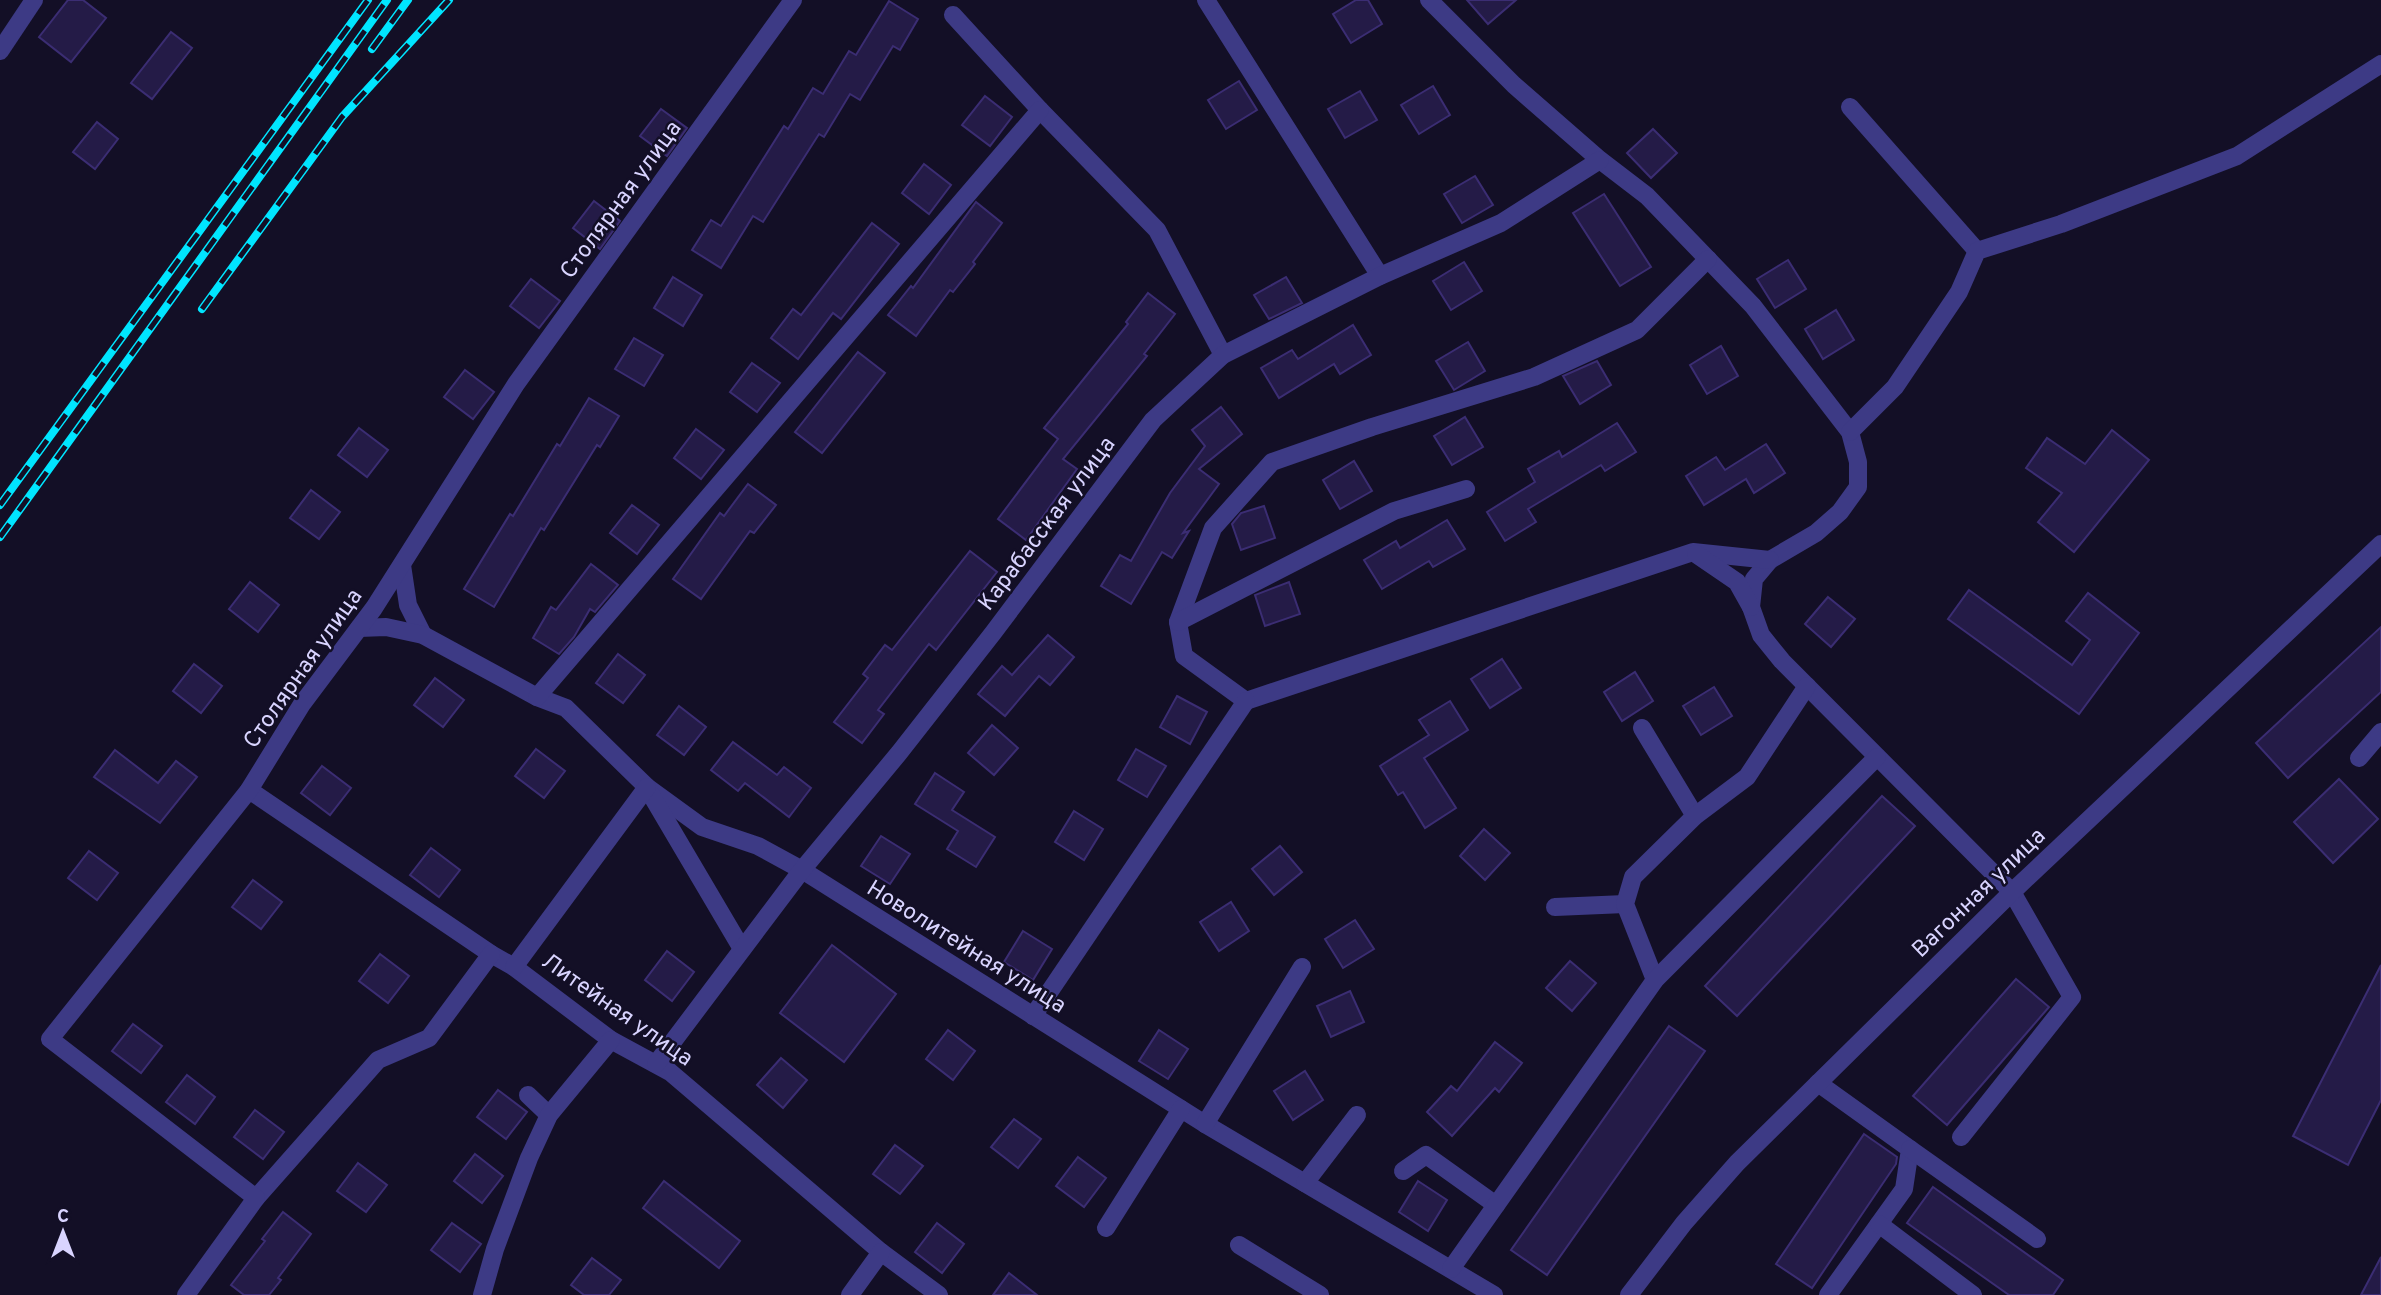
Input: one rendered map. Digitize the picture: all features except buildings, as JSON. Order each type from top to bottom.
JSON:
[{"type":"street","points":[[0,51],[7,25],[34,0]]},
{"type":"street","name":"Столярная улица","points":[[256,1198],[50,1039],[249,790],[302,704],[402,565],[516,384],[793,0]]},
{"type":"street","points":[[1206,0],[1380,276]]},
{"type":"street","points":[[1429,0],[1514,85],[1600,160],[1647,196],[1753,306],[1850,432],[1858,462],[1858,487],[1840,512],[1816,533],[1770,560],[1754,579],[1751,607]]},
{"type":"street","points":[[953,15],[1040,110],[1157,230],[1223,355]]},
{"type":"street","points":[[1850,432],[1895,387],[1959,292],[1977,251],[2060,224],[2237,156],[2381,64]]},
{"type":"street","points":[[1850,107],[1977,251]]},
{"type":"street","points":[[537,697],[1040,110]]},
{"type":"street","name":"Карабасская улица","points":[[656,1064],[802,870],[993,633],[1153,420],[1223,355],[1380,276],[1501,223],[1600,160]]},
{"type":"street","points":[[1247,701],[1184,656],[1178,622],[1213,528],[1272,462],[1372,427],[1534,377],[1637,330],[1708,259]]},
{"type":"street","points":[[1178,622],[1394,511],[1466,489]]},
{"type":"street","name":"Вагонная улица","points":[[1629,1295],[1684,1223],[1728,1172],[2012,892],[2381,545]]},
{"type":"street","points":[[1033,1016],[1247,701],[1693,552],[1770,560]]},
{"type":"street","points":[[1693,552],[1737,582],[1751,607],[1761,635],[1782,661],[2012,892],[2072,998],[1961,1137]]},
{"type":"street","points":[[402,565],[408,605],[423,635]]},
{"type":"street","name":"Новолитейная улица","points":[[359,628],[386,627],[423,635],[537,697],[566,709],[647,787],[702,827],[758,846],[802,870],[1205,1124],[1451,1269],[1471,1289],[1494,1295]]},
{"type":"street","points":[[1655,981],[1625,904],[1633,877],[1695,816],[1747,777],[1807,686]]},
{"type":"street","points":[[1642,728],[1695,816]]},
{"type":"street","points":[[2359,758],[2381,732]]},
{"type":"street","points":[[1451,1269],[1655,981],[1877,757]]},
{"type":"street","points":[[514,967],[647,787],[742,949]]},
{"type":"street","name":"Литейная улица","points":[[249,790],[514,967],[611,1040],[670,1072],[881,1252],[939,1295]]},
{"type":"street","points":[[1555,907],[1625,904]]},
{"type":"street","points":[[186,1295],[256,1198],[377,1060],[429,1038],[491,954]]},
{"type":"street","points":[[1205,1124],[1302,967]]},
{"type":"street","points":[[482,1295],[529,1158],[550,1115],[611,1040]]},
{"type":"street","points":[[1818,1083],[2037,1239]]},
{"type":"street","points":[[528,1094],[550,1115]]},
{"type":"street","points":[[1106,1228],[1181,1109]]},
{"type":"street","points":[[1305,1183],[1357,1115]]},
{"type":"street","points":[[1828,1295],[1904,1189],[1910,1149]]},
{"type":"street","points":[[1403,1171],[1426,1155],[1496,1205]]},
{"type":"street","points":[[1879,1224],[1973,1295]]},
{"type":"street","points":[[1239,1245],[1320,1295]]},
{"type":"street","points":[[850,1295],[881,1252]]},
{"type":"railway","points":[[0,505],[368,0]]},
{"type":"railway","points":[[0,537],[387,0]]},
{"type":"railway","points":[[372,49],[408,0]]},
{"type":"railway","points":[[202,309],[342,117],[449,0]]}]
